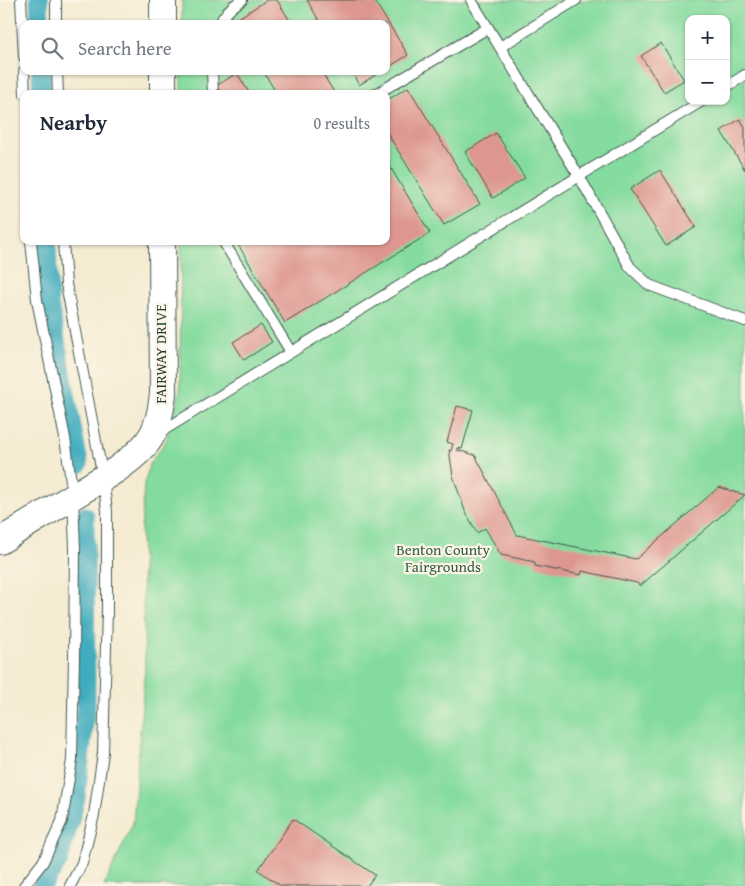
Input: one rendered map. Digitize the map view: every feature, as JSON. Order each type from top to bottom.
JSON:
[{"type":"street","points":[[163,0],[163,20]]},
{"type":"street","points":[[163,75],[163,90]]},
{"type":"street","name":"FAIRWAY DRIVE","points":[[0,542],[132,458],[146,445],[151,437],[159,420],[163,393],[162,245]]},
{"type":"lane","points":[[22,0],[23,20]]},
{"type":"lane","points":[[56,0],[56,20]]},
{"type":"lane","points":[[222,20],[231,7],[242,0]]},
{"type":"lane","points":[[471,0],[578,176],[630,267],[649,285],[745,321]]},
{"type":"lane","points":[[500,47],[576,0]]},
{"type":"lane","points":[[383,90],[488,28]]},
{"type":"lane","points":[[24,75],[25,90]]},
{"type":"lane","points":[[57,75],[58,90]]},
{"type":"lane","points":[[212,75],[213,90]]},
{"type":"lane","points":[[730,84],[745,75]]},
{"type":"lane","points":[[151,437],[695,105]]},
{"type":"lane","points":[[31,245],[36,300],[65,438],[86,488],[107,511],[103,753],[94,815],[82,863],[70,886]]},
{"type":"lane","points":[[24,886],[43,862],[62,821],[72,760],[75,549],[86,488],[63,245]]},
{"type":"lane","points":[[225,245],[291,352]]},
{"type":"green space","name":"Benton County Fairgrounds","points":[[182,0],[745,0],[745,886],[104,886],[133,823],[145,667],[141,531],[144,485],[150,463],[166,441],[180,391],[181,245],[390,245],[390,90],[181,90],[181,75],[390,75],[390,20],[182,20]]},
{"type":"building","points":[[267,0],[277,0],[290,20],[235,20]]},
{"type":"building","points":[[307,0],[374,0],[386,20],[319,20]]},
{"type":"building","points":[[390,26],[408,55],[390,66]]},
{"type":"building","points":[[661,43],[684,80],[664,92],[641,56]]},
{"type":"building","points":[[234,75],[238,75],[248,90],[218,90],[216,86]]},
{"type":"building","points":[[265,75],[323,75],[333,90],[275,90]]},
{"type":"building","points":[[353,75],[375,75],[359,85]]},
{"type":"building","points":[[408,87],[480,204],[444,225],[390,137],[390,98]]},
{"type":"building","points":[[740,119],[745,127],[745,170],[721,131]]},
{"type":"building","points":[[496,133],[525,178],[493,198],[465,152]]},
{"type":"building","points":[[390,167],[430,233],[285,323],[238,245],[390,245]]},
{"type":"building","points":[[660,170],[696,227],[666,246],[630,189]]},
{"type":"building","points":[[261,325],[272,342],[244,360],[233,342]]},
{"type":"building","points":[[457,406],[473,410],[462,449],[457,448],[457,450],[475,455],[517,535],[636,559],[719,487],[745,495],[640,586],[637,583],[582,571],[581,575],[535,566],[535,562],[501,555],[485,528],[477,533],[465,511],[453,476],[449,450],[451,451],[453,444],[447,442]]},
{"type":"building","points":[[293,819],[375,875],[367,886],[281,886],[258,870]]},
{"type":"waterway","points":[[39,0],[40,20]]},
{"type":"waterway","points":[[41,75],[42,90]]},
{"type":"waterway","points":[[47,245],[49,304],[79,464]]},
{"type":"waterway","points":[[42,886],[59,860],[76,798],[86,705],[85,516]]}]
